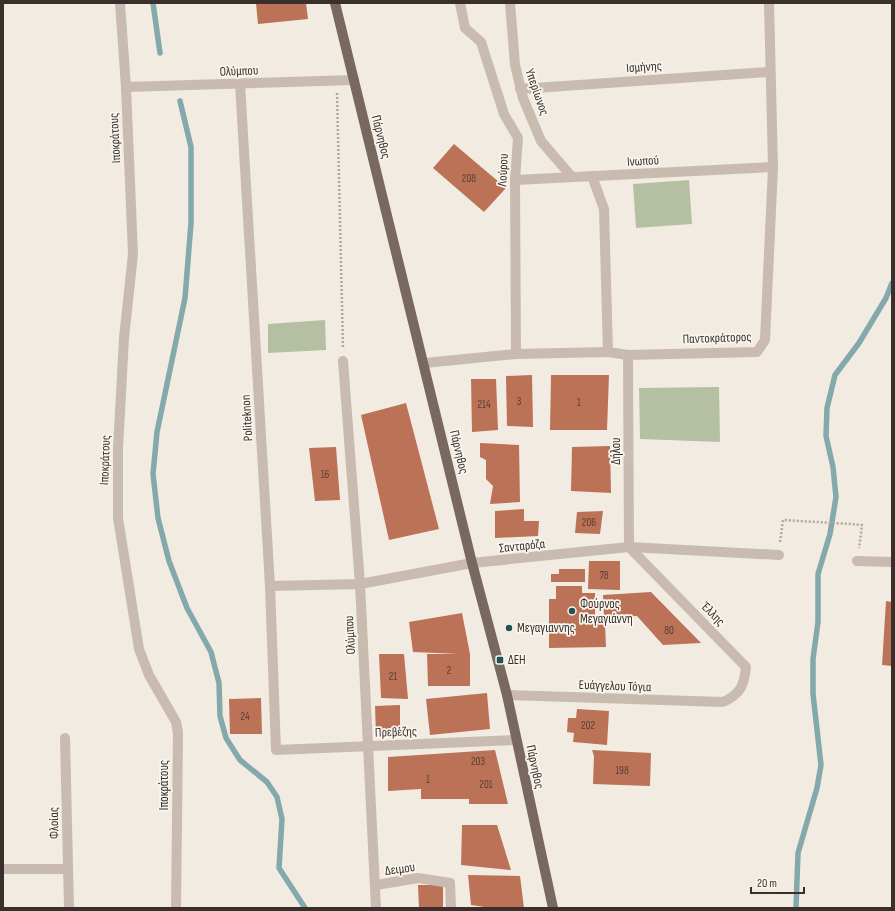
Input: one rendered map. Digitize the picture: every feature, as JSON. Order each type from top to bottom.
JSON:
[{"type":"main road","name":"Πάρνηθος","points":[[335,3],[425,363],[472,564],[507,695],[553,908]]},
{"type":"street","name":"Ιποκράτους","points":[[120,3],[126,87],[133,254],[124,338],[117,472],[118,518],[139,648],[149,675],[176,722],[178,733],[176,908]]},
{"type":"street","name":"Λούρου","points":[[460,3],[465,28],[481,42],[504,114],[518,138],[515,180],[516,354]]},
{"type":"street","name":"Υπερίωνος","points":[[510,3],[515,65],[520,89],[541,141],[572,177]]},
{"type":"street","name":"Παντοκράτορος","points":[[425,363],[516,354],[608,352],[628,355],[757,352],[766,340],[773,167],[768,3]]},
{"type":"street","name":"Ισμήνης","points":[[520,89],[769,72]]},
{"type":"street","name":"Ολύμπου","points":[[126,87],[354,80]]},
{"type":"street","name":"Politeknon","points":[[240,84],[270,586],[276,750]]},
{"type":"street","name":"Ινωπού","points":[[515,180],[773,167]]},
{"type":"street","points":[[592,176],[604,209],[608,352]]},
{"type":"street","name":"Δήλου","points":[[628,355],[629,547]]},
{"type":"street","name":"Ολύμπου","points":[[343,361],[360,584],[376,908]]},
{"type":"street","name":"Σανταρόζα","points":[[270,586],[360,584],[472,564],[629,547],[779,555]]},
{"type":"street","name":"Έλλης","points":[[629,547],[746,667],[744,684],[734,697],[723,702]]},
{"type":"street","points":[[857,560],[892,562]]},
{"type":"street","name":"Ευάγγελου Τόγια","points":[[507,695],[723,702]]},
{"type":"street","name":"Φλοίας","points":[[65,738],[69,908]]},
{"type":"street","name":"Πρεβέζης","points":[[276,750],[516,740]]},
{"type":"street","points":[[3,869],[68,869]]},
{"type":"street","name":"Δειμου","points":[[376,885],[418,878],[450,883],[451,908]]},
{"type":"path","points":[[336,81],[343,361]]},
{"type":"path","points":[[779,555],[783,520],[795,520],[862,525],[857,560]]},
{"type":"green space","points":[[689,180],[692,224],[636,228],[633,184]]},
{"type":"green space","points":[[325,320],[326,350],[268,353],[268,324]]},
{"type":"green space","points":[[719,387],[720,442],[640,439],[639,388]]},
{"type":"building","points":[[256,3],[306,3],[308,19],[258,24]]},
{"type":"building","points":[[454,144],[506,188],[484,212],[433,168]]},
{"type":"building","points":[[532,375],[533,427],[507,426],[506,376]]},
{"type":"building","points":[[551,375],[609,375],[607,430],[550,430]]},
{"type":"building","points":[[471,379],[496,379],[498,430],[472,432]]},
{"type":"building","points":[[406,403],[439,529],[389,540],[361,415]]},
{"type":"building","points":[[480,443],[519,445],[520,502],[490,504],[493,486],[486,479],[486,460],[480,457]]},
{"type":"building","points":[[610,446],[611,493],[571,491],[572,447]]},
{"type":"building","points":[[336,447],[340,500],[315,501],[309,448]]},
{"type":"building","points":[[524,509],[524,521],[539,521],[538,536],[495,538],[495,511]]},
{"type":"building","points":[[603,511],[600,534],[575,533],[577,512]]},
{"type":"building","points":[[589,561],[620,561],[620,590],[588,589]]},
{"type":"building","points":[[559,569],[585,569],[585,582],[551,582],[551,574],[559,574]]},
{"type":"building","name":"Φούρνος Μεγαγιάννη","points":[[556,586],[582,586],[582,593],[595,593],[595,624],[605,624],[606,647],[549,648],[549,599],[556,599]]},
{"type":"building","points":[[651,592],[701,643],[663,645],[637,616],[604,618],[603,595]]},
{"type":"building","points":[[886,601],[892,602],[892,666],[882,665]]},
{"type":"building","points":[[462,613],[470,654],[470,686],[428,686],[427,654],[459,654],[413,652],[409,622]]},
{"type":"building","points":[[379,654],[404,654],[408,699],[381,698]]},
{"type":"building","points":[[487,693],[490,729],[430,735],[426,699]]},
{"type":"building","points":[[261,698],[262,734],[230,734],[229,699]]},
{"type":"building","points":[[400,705],[400,734],[376,735],[375,706]]},
{"type":"building","points":[[577,709],[609,711],[607,745],[573,742],[574,733],[567,732],[568,718],[576,718]]},
{"type":"building","points":[[495,750],[508,804],[469,804],[469,799],[421,799],[421,789],[388,791],[388,757]]},
{"type":"building","points":[[592,750],[651,753],[650,786],[593,784],[594,756]]},
{"type":"building","points":[[462,825],[497,825],[511,870],[461,865]]},
{"type":"building","points":[[468,875],[520,876],[524,908],[491,908],[471,905]]},
{"type":"building","points":[[418,885],[443,885],[443,908],[419,908]]},
{"type":"waterway","points":[[153,3],[160,53]]},
{"type":"waterway","points":[[180,101],[191,147],[191,223],[185,298],[157,432],[153,474],[158,518],[169,561],[187,608],[211,652],[219,683],[220,716],[226,738],[240,760],[267,782],[277,797],[282,819],[279,868],[305,908]]},
{"type":"waterway","points":[[796,908],[798,853],[817,788],[821,765],[813,694],[813,659],[818,622],[818,574],[830,534],[836,497],[833,467],[826,436],[827,408],[835,375],[859,343],[886,298],[892,283]]},
{"type":"place","name":"Φούρνος Μεγαγιάννη","points":[[572,611]]},
{"type":"place","name":"Μεγαγιαννης","points":[[509,628]]},
{"type":"place","name":"ΔΕΗ","points":[[500,660]]}]
